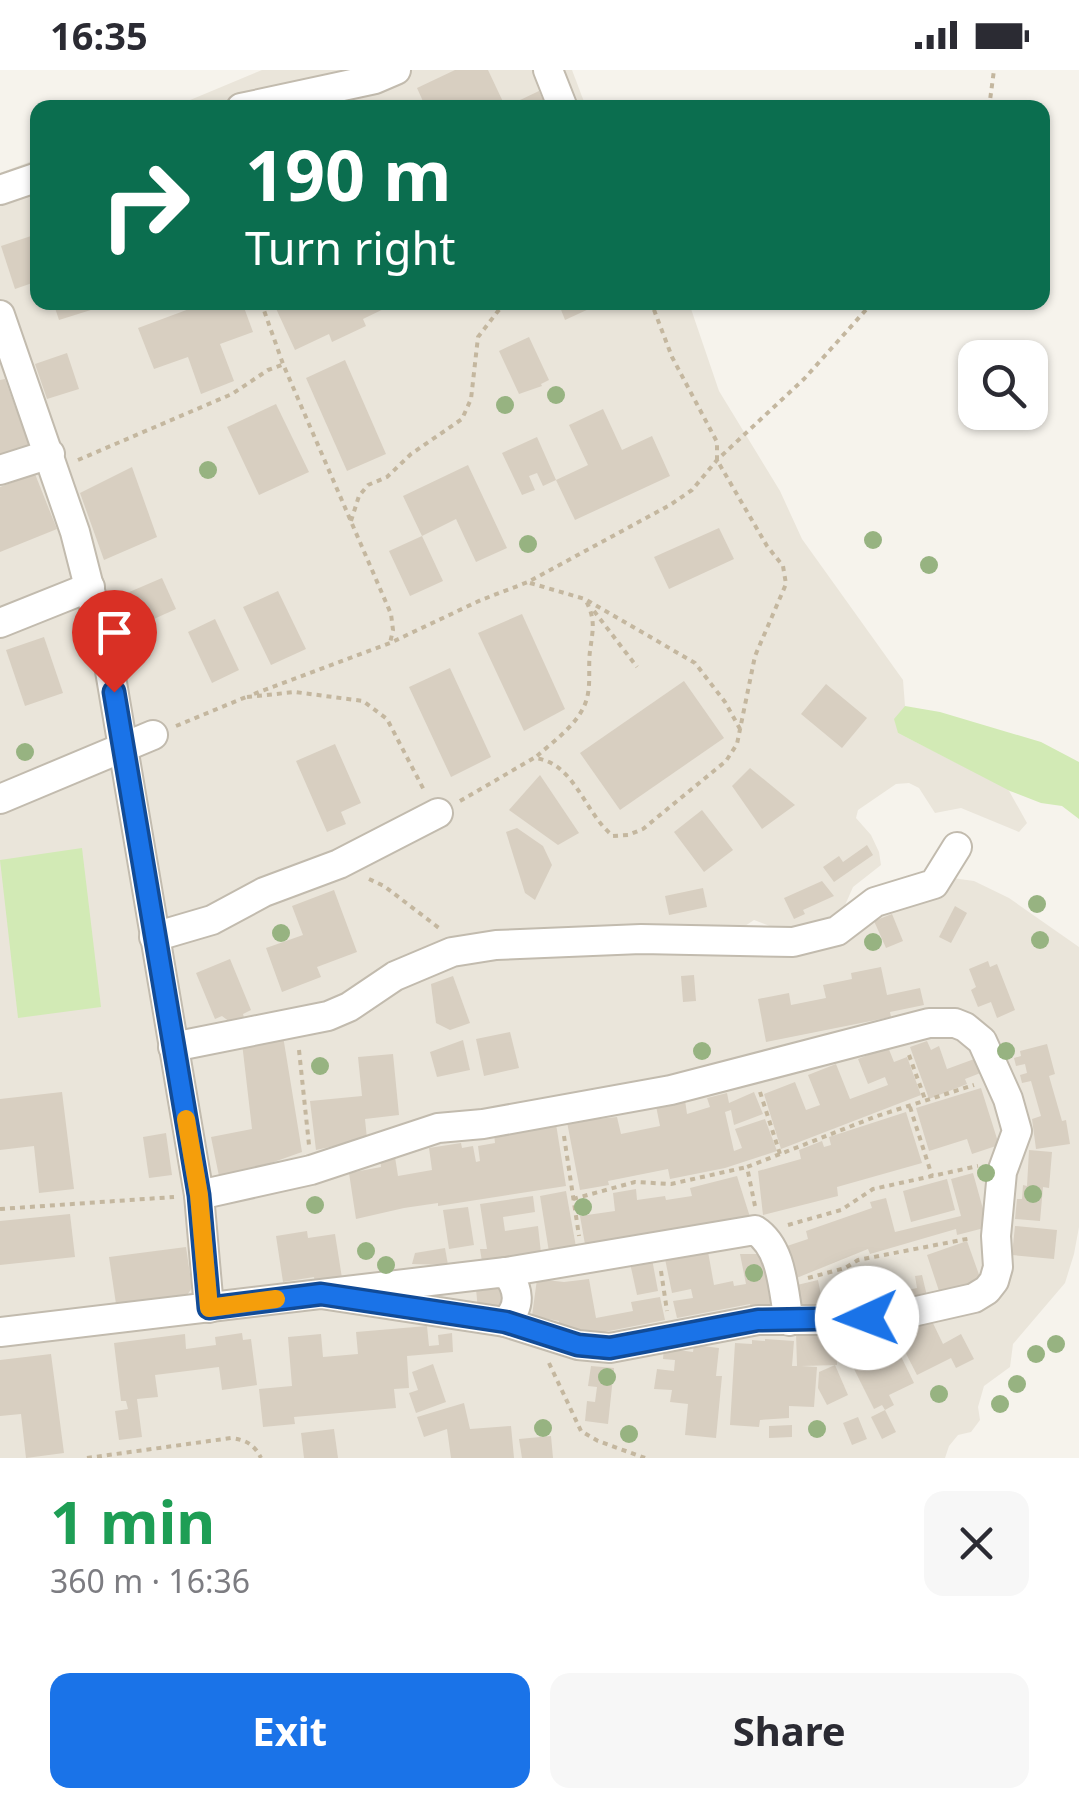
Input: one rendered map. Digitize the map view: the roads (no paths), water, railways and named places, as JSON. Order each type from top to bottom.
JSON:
[{"type":"street","points":[[278,100],[376,79],[396,70]]},
{"type":"street","points":[[548,70],[560,100]]},
{"type":"street","points":[[0,190],[30,179]]},
{"type":"street","points":[[0,315],[7,357],[52,462],[90,587],[125,745],[199,1195],[209,1308]]},
{"type":"street","points":[[0,470],[52,462]]},
{"type":"street","points":[[0,623],[90,587]]},
{"type":"street","points":[[0,799],[153,735]]},
{"type":"street","points":[[154,937],[212,920],[264,892],[320,871],[438,813]]},
{"type":"street","points":[[173,1047],[328,1016],[422,963],[467,950],[496,945],[641,940],[794,942],[837,932],[875,902],[934,884],[957,846]]},
{"type":"street","points":[[199,1195],[311,1170],[438,1128],[671,1090],[900,1028],[944,1022],[965,1027],[982,1041],[1000,1077],[1017,1132],[999,1189],[994,1281],[974,1298],[894,1316],[758,1320],[610,1348],[578,1345],[506,1322],[321,1294]]},
{"type":"street","points":[[0,1332],[506,1272],[760,1233],[776,1257],[789,1322]]},
{"type":"street","points":[[506,1272],[518,1296],[506,1322]]}]
